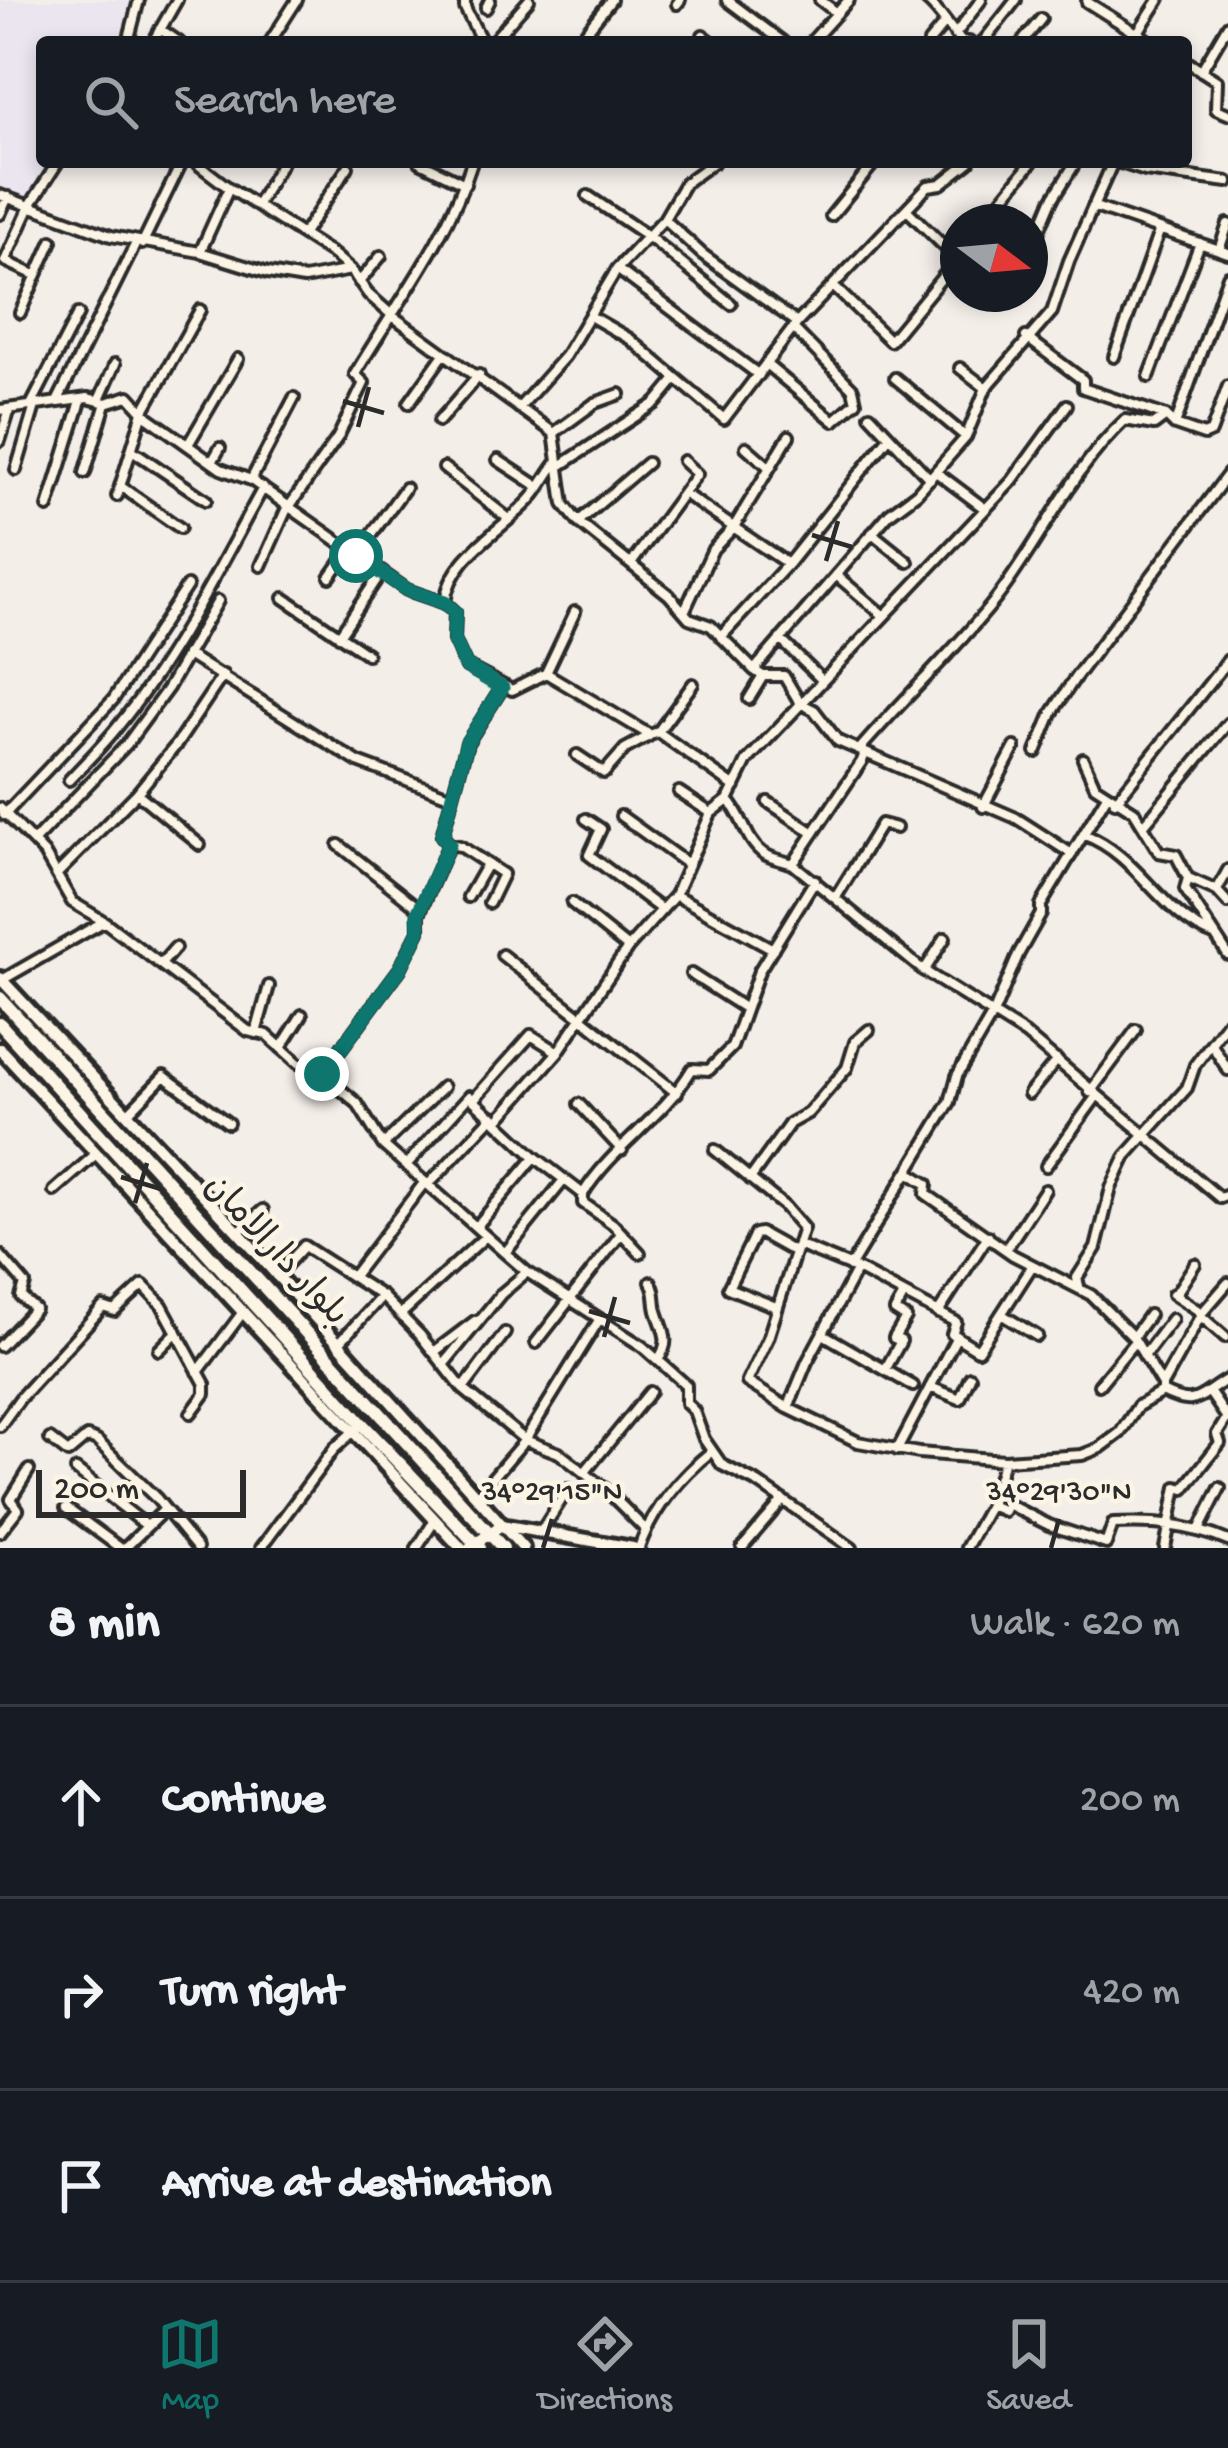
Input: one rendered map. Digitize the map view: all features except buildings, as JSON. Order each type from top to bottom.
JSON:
[{"type":"main road","name":"بلوار دارالامان","points":[[0,998],[495,1529],[503,1548]]},
{"type":"main road","name":"بلوار دارالامان","points":[[0,1024],[357,1428],[475,1547]]},
{"type":"street","points":[[130,36],[139,0]]},
{"type":"street","points":[[156,36],[177,0]]},
{"type":"street","points":[[274,36],[297,0]]},
{"type":"street","points":[[465,0],[479,36]]},
{"type":"street","points":[[497,36],[530,0]]},
{"type":"street","points":[[583,36],[611,0]]},
{"type":"street","points":[[820,0],[837,13]]},
{"type":"street","points":[[816,36],[849,0]]},
{"type":"street","points":[[926,0],[937,4],[944,24],[958,36]]},
{"type":"street","points":[[964,36],[981,0]]},
{"type":"street","points":[[987,36],[1016,0]]},
{"type":"street","points":[[1126,36],[1159,0]]},
{"type":"street","points":[[727,1],[775,36]]},
{"type":"street","points":[[1087,2],[1140,36]]},
{"type":"street","points":[[1027,36],[1041,20]]},
{"type":"street","points":[[934,36],[944,24]]},
{"type":"street","points":[[1201,70],[1228,25]]},
{"type":"street","points":[[160,29],[170,36]]},
{"type":"street","points":[[1192,65],[1219,85],[1214,104],[1228,114]]},
{"type":"street","points":[[35,275],[5,261],[54,168]]},
{"type":"street","points":[[57,402],[179,168]]},
{"type":"street","points":[[203,168],[352,270],[368,295],[554,433],[564,503],[578,522],[684,612],[711,626],[754,670],[764,676],[784,676],[800,704],[814,710],[838,741],[1016,818],[1072,854]]},
{"type":"street","points":[[257,205],[279,168]]},
{"type":"street","points":[[303,234],[347,168]]},
{"type":"street","points":[[432,168],[465,184]]},
{"type":"street","points":[[261,566],[288,507],[342,431],[364,383],[355,374],[422,265],[470,168]]},
{"type":"street","points":[[519,408],[544,384],[617,269],[649,238],[686,183],[707,168]]},
{"type":"street","points":[[831,215],[870,168]]},
{"type":"street","points":[[590,316],[629,339],[724,419],[795,326],[928,186],[941,184],[961,168]]},
{"type":"street","points":[[998,204],[1027,168]]},
{"type":"street","points":[[1048,212],[1072,168]]},
{"type":"street","points":[[754,670],[872,533],[933,476],[966,436],[986,388],[1052,312],[1069,261],[1112,168]]},
{"type":"street","points":[[1135,168],[1228,182]]},
{"type":"street","points":[[200,252],[229,188]]},
{"type":"street","points":[[0,214],[4,196],[89,230],[139,244],[200,252],[268,274],[304,279],[352,270]]},
{"type":"street","points":[[588,196],[731,304]]},
{"type":"street","points":[[1096,207],[1223,251],[1228,224]]},
{"type":"street","points":[[907,209],[940,241]]},
{"type":"street","points":[[664,219],[795,326],[853,389],[856,402],[834,421],[767,365]]},
{"type":"street","points":[[1114,357],[1160,229]]},
{"type":"street","points":[[20,313],[52,241]]},
{"type":"street","points":[[1149,377],[1199,243]]},
{"type":"street","points":[[359,283],[381,256]]},
{"type":"street","points":[[617,269],[759,375]]},
{"type":"street","points":[[1175,425],[1228,276]]},
{"type":"street","points":[[833,286],[890,341],[940,280]]},
{"type":"street","points":[[181,528],[118,491],[143,412],[200,310]]},
{"type":"street","points":[[16,470],[33,406],[78,314]]},
{"type":"street","points":[[1026,338],[1083,380],[1083,388],[1166,416],[1175,425],[1204,435],[1211,432],[1228,386]]},
{"type":"street","points":[[410,403],[444,354]]},
{"type":"street","points":[[189,443],[238,359]]},
{"type":"street","points":[[85,473],[115,364]]},
{"type":"street","points":[[960,368],[986,388]]},
{"type":"street","points":[[439,421],[478,375]]},
{"type":"street","points":[[896,379],[966,436]]},
{"type":"street","points":[[445,603],[462,565],[559,464],[656,403],[675,380]]},
{"type":"street","points":[[554,433],[596,403],[620,394]]},
{"type":"street","points":[[0,441],[4,411],[129,396],[143,412],[212,463],[251,480],[407,590],[445,603],[455,612],[454,640],[466,666],[502,688],[512,690],[546,673],[575,612]]},
{"type":"street","points":[[251,480],[294,398]]},
{"type":"street","points":[[48,507],[82,400]]},
{"type":"street","points":[[352,1276],[426,1184],[557,1052],[628,948],[675,895],[711,813],[728,800],[747,761],[1012,481],[1067,405]]},
{"type":"street","points":[[870,415],[933,476],[984,508]]},
{"type":"street","points":[[859,749],[994,602],[1060,501],[1113,432],[1126,420],[1154,424],[1166,416]]},
{"type":"street","points":[[684,612],[713,549],[734,527],[789,436]]},
{"type":"street","points":[[721,637],[788,564],[890,437]]},
{"type":"street","points":[[746,447],[769,467]]},
{"type":"street","points":[[212,463],[220,448]]},
{"type":"street","points":[[132,450],[206,500]]},
{"type":"street","points":[[498,460],[539,487]]},
{"type":"street","points":[[631,564],[697,472],[682,461]]},
{"type":"street","points":[[578,522],[646,463]]},
{"type":"street","points":[[444,468],[509,519]]},
{"type":"street","points":[[1036,752],[1052,713],[1075,678],[1228,474]]},
{"type":"street","points":[[70,780],[147,685],[263,488]]},
{"type":"street","points":[[330,577],[405,488]]},
{"type":"street","points":[[683,493],[788,564]]},
{"type":"street","points":[[872,533],[908,562]]},
{"type":"street","points":[[339,636],[381,573]]},
{"type":"street","points":[[836,575],[884,615]]},
{"type":"street","points":[[187,586],[113,700],[2,812],[34,841],[72,902],[248,1031],[267,1034],[298,1063],[322,1074],[357,1103],[383,1145],[527,1272],[658,1360],[686,1385],[686,1402],[722,1466],[783,1500],[852,1548]]},
{"type":"street","points":[[284,598],[368,654]]},
{"type":"street","points":[[34,841],[127,744],[168,688],[218,601]]},
{"type":"street","points":[[780,639],[822,680]]},
{"type":"street","points":[[186,654],[358,762],[452,797]]},
{"type":"street","points":[[788,1408],[854,1268],[950,1102],[957,1076],[994,1012],[1041,914],[1041,905],[1084,834],[1228,660]]},
{"type":"street","points":[[546,673],[735,787]]},
{"type":"street","points":[[58,873],[137,793],[223,675]]},
{"type":"street","points":[[749,699],[764,676]]},
{"type":"street","points":[[577,755],[604,773],[625,749],[654,734],[693,684]]},
{"type":"street","points":[[489,903],[504,875],[442,836],[467,742],[502,688]]},
{"type":"street","points":[[1144,825],[1228,723]]},
{"type":"street","points":[[983,807],[1016,747]]},
{"type":"street","points":[[793,864],[862,760],[865,753],[859,749]]},
{"type":"street","points":[[1083,759],[1095,786],[1134,811],[1152,845],[1159,852],[1177,855],[1188,878],[1185,889],[1228,955]]},
{"type":"street","points":[[679,792],[711,813]]},
{"type":"street","points":[[137,793],[200,845]]},
{"type":"street","points":[[728,800],[744,820],[756,848],[815,880],[924,971],[956,994],[994,1012],[1057,1060],[1220,1198],[1228,1195]]},
{"type":"street","points":[[768,802],[814,833]]},
{"type":"street","points":[[621,816],[686,863]]},
{"type":"street","points":[[586,819],[601,829],[589,855],[662,910]]},
{"type":"street","points":[[836,897],[881,824],[896,828]]},
{"type":"street","points":[[1084,834],[1105,842],[1180,916],[1214,935]]},
{"type":"street","points":[[338,844],[421,910]]},
{"type":"street","points":[[322,1074],[400,969],[419,931],[421,910],[449,844]]},
{"type":"street","points":[[468,897],[487,864]]},
{"type":"street","points":[[1217,890],[1228,871]]},
{"type":"street","points":[[1188,878],[1217,890],[1228,903]]},
{"type":"street","points":[[640,1253],[613,1224],[583,1203],[584,1194],[599,1169],[676,1093],[692,1069],[709,1070],[724,1058],[758,971],[815,880]]},
{"type":"street","points":[[675,895],[773,949]]},
{"type":"street","points":[[572,903],[628,948]]},
{"type":"street","points":[[105,922],[1,979],[339,1343],[476,1497],[495,1529],[523,1548]]},
{"type":"street","points":[[924,971],[945,938]]},
{"type":"street","points":[[161,964],[175,948]]},
{"type":"street","points":[[502,955],[676,1093]]},
{"type":"street","points":[[691,974],[744,1008]]},
{"type":"street","points":[[256,1033],[269,986]]},
{"type":"street","points":[[281,1048],[302,1015]]},
{"type":"street","points":[[1079,1286],[1077,1278],[1096,1248],[1111,1189],[1126,1156],[1187,1088],[1195,1064],[1228,1021]]},
{"type":"street","points":[[750,1179],[790,1123],[808,1112],[847,1068],[855,1042],[869,1030]]},
{"type":"street","points":[[1046,1166],[1136,1030]]},
{"type":"street","points":[[474,1099],[531,1035],[557,1052]]},
{"type":"street","points":[[1212,1045],[1228,1070]]},
{"type":"street","points":[[0,1049],[357,1428],[461,1548]]},
{"type":"street","points":[[1029,1094],[1057,1060]]},
{"type":"street","points":[[127,1114],[164,1076],[228,1124]]},
{"type":"street","points":[[383,1145],[442,1087]]},
{"type":"street","points":[[408,1163],[469,1096],[535,1157],[584,1194]]},
{"type":"street","points":[[578,1104],[622,1150]]},
{"type":"street","points":[[715,1150],[784,1206],[802,1228],[768,1337],[747,1382],[857,1442],[1004,1460],[1067,1457],[1100,1448],[1120,1433],[1138,1406],[1162,1388],[1202,1314],[1227,1288]]},
{"type":"street","points":[[54,1191],[96,1154]]},
{"type":"street","points":[[476,1227],[535,1157]]},
{"type":"street","points":[[908,1172],[927,1184],[926,1194],[1006,1249],[1079,1286],[1134,1339],[1162,1388],[1183,1403],[1210,1394],[1228,1379]]},
{"type":"street","points":[[505,1253],[564,1180]]},
{"type":"street","points":[[1006,1249],[1045,1190]]},
{"type":"street","points":[[238,1232],[263,1210]]},
{"type":"street","points":[[776,1307],[728,1288],[755,1234],[854,1268],[956,1322],[952,1334],[979,1350],[1032,1266]]},
{"type":"street","points":[[536,1343],[620,1235]]},
{"type":"street","points":[[938,1313],[988,1235]]},
{"type":"street","points":[[401,1314],[486,1236]]},
{"type":"street","points":[[276,1276],[304,1246],[382,1296],[463,1389],[525,1440],[560,1453],[645,1529]]},
{"type":"street","points":[[0,1346],[35,1309],[21,1297],[26,1284],[1,1257]]},
{"type":"street","points":[[1196,1264],[1174,1294],[1225,1337]]},
{"type":"street","points":[[443,1365],[501,1294],[527,1272]]},
{"type":"street","points":[[651,1282],[666,1329],[664,1352],[658,1360]]},
{"type":"street","points":[[0,1426],[4,1412],[103,1307],[115,1311],[143,1285],[162,1305],[207,1389],[191,1413]]},
{"type":"street","points":[[885,1370],[902,1341],[894,1338],[906,1318],[896,1312],[904,1295]]},
{"type":"street","points":[[339,1343],[382,1296]]},
{"type":"street","points":[[198,1372],[243,1312]]},
{"type":"street","points":[[1001,1315],[1037,1336]]},
{"type":"street","points":[[1099,1384],[1149,1315]]},
{"type":"street","points":[[1144,1356],[1172,1319]]},
{"type":"street","points":[[476,1497],[525,1440],[599,1320]]},
{"type":"street","points":[[434,1352],[468,1323],[478,1321]]},
{"type":"street","points":[[159,1350],[177,1332]]},
{"type":"street","points":[[463,1389],[505,1333]]},
{"type":"street","points":[[823,1334],[913,1386]]},
{"type":"street","points":[[897,1450],[956,1336]]},
{"type":"street","points":[[930,1387],[960,1399],[970,1377]]},
{"type":"street","points":[[584,1473],[650,1392]]},
{"type":"street","points":[[1165,1548],[1177,1487],[1184,1489],[1220,1443],[1216,1434],[1227,1418],[1210,1394]]},
{"type":"street","points":[[261,1548],[334,1449],[357,1428]]},
{"type":"street","points":[[50,1439],[68,1453],[91,1437],[197,1548]]},
{"type":"street","points":[[475,1547],[495,1529],[636,1548],[691,1468],[712,1451]]},
{"type":"street","points":[[966,1548],[990,1505],[1004,1460]]},
{"type":"street","points":[[0,1532],[19,1509],[11,1499],[29,1470]]},
{"type":"street","points":[[76,1470],[147,1526]]},
{"type":"street","points":[[1199,1530],[1220,1488]]},
{"type":"street","points":[[541,1532],[568,1489]]},
{"type":"street","points":[[742,1548],[783,1500]]},
{"type":"street","points":[[990,1505],[1004,1511],[1007,1504],[1049,1525],[1106,1544],[1113,1524],[1169,1524],[1228,1541]]},
{"type":"street","points":[[66,1508],[123,1548],[164,1510]]},
{"type":"street","points":[[416,1548],[435,1520]]},
{"type":"shaded area","points":[[0,0],[137,0],[129,36],[36,36],[36,168],[51,168],[30,202],[0,193]]},
{"type":"route","points":[[322,1074],[400,969],[419,931],[418,914],[449,844],[442,836],[467,742],[502,688],[466,666],[454,640],[455,612],[445,603],[407,590],[356,556]]}]
